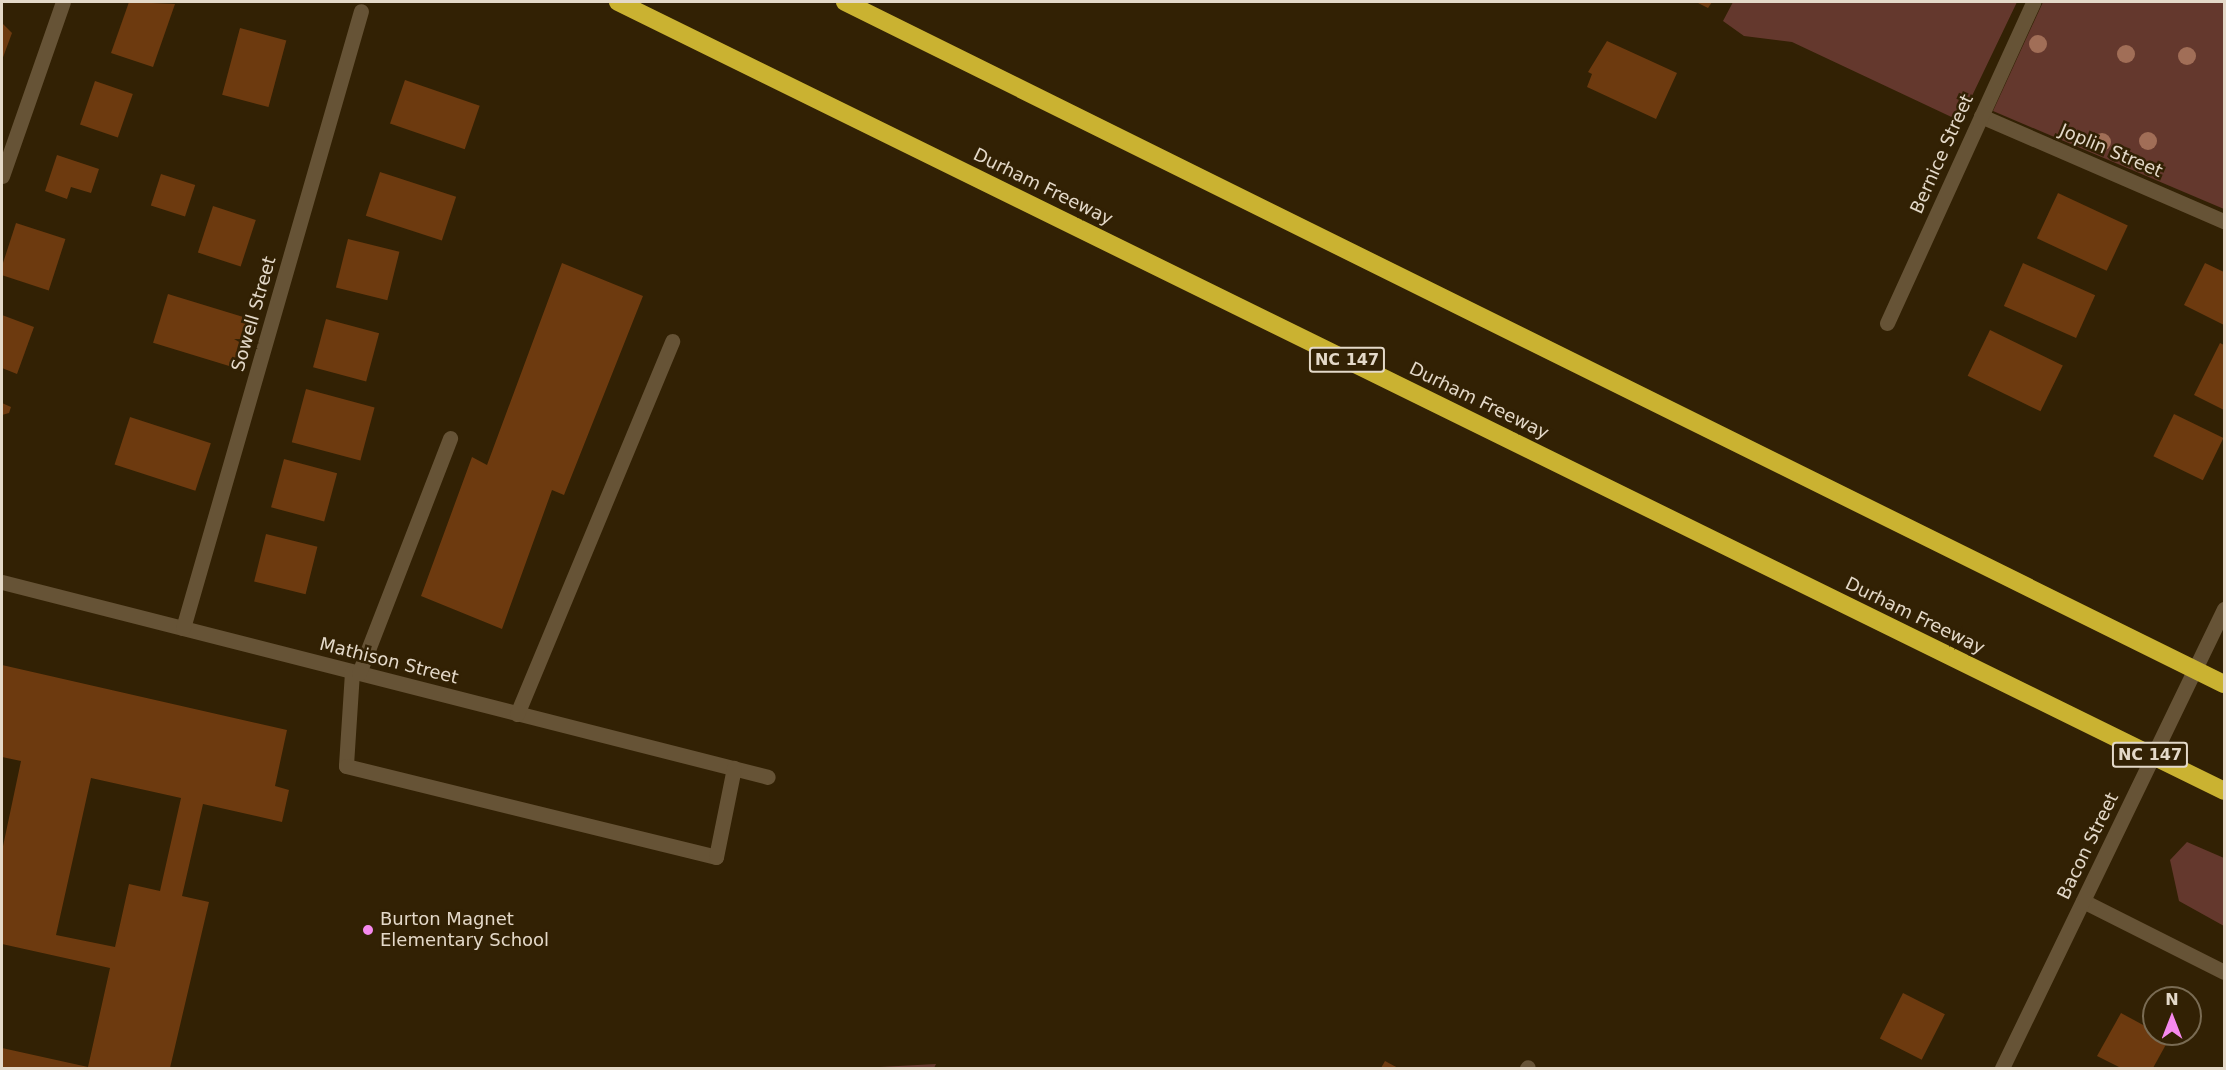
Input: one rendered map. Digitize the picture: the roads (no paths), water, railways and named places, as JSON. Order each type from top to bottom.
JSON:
[{"type":"highway","name":"Durham Freeway","points":[[618,2],[2224,791]]},
{"type":"highway","points":[[845,2],[2224,684]]},
{"type":"street","points":[[2,176],[63,2]]},
{"type":"street","name":"Bernice Street","points":[[1887,323],[2033,2]]},
{"type":"street","name":"Sowell Street","points":[[183,628],[361,11]]},
{"type":"street","name":"Joplin Street","points":[[1981,116],[2224,221]]},
{"type":"street","points":[[517,714],[672,340]]},
{"type":"street","points":[[450,438],[356,673],[346,766],[716,857],[734,768]]},
{"type":"street","name":"Mathison Street","points":[[2,582],[768,777]]},
{"type":"street","name":"Bacon Street","points":[[2002,1068],[2224,609]]},
{"type":"street","points":[[2083,901],[2224,972]]},
{"type":"place","name":"Burton Magnet Elementary School","points":[[368,930]]}]
